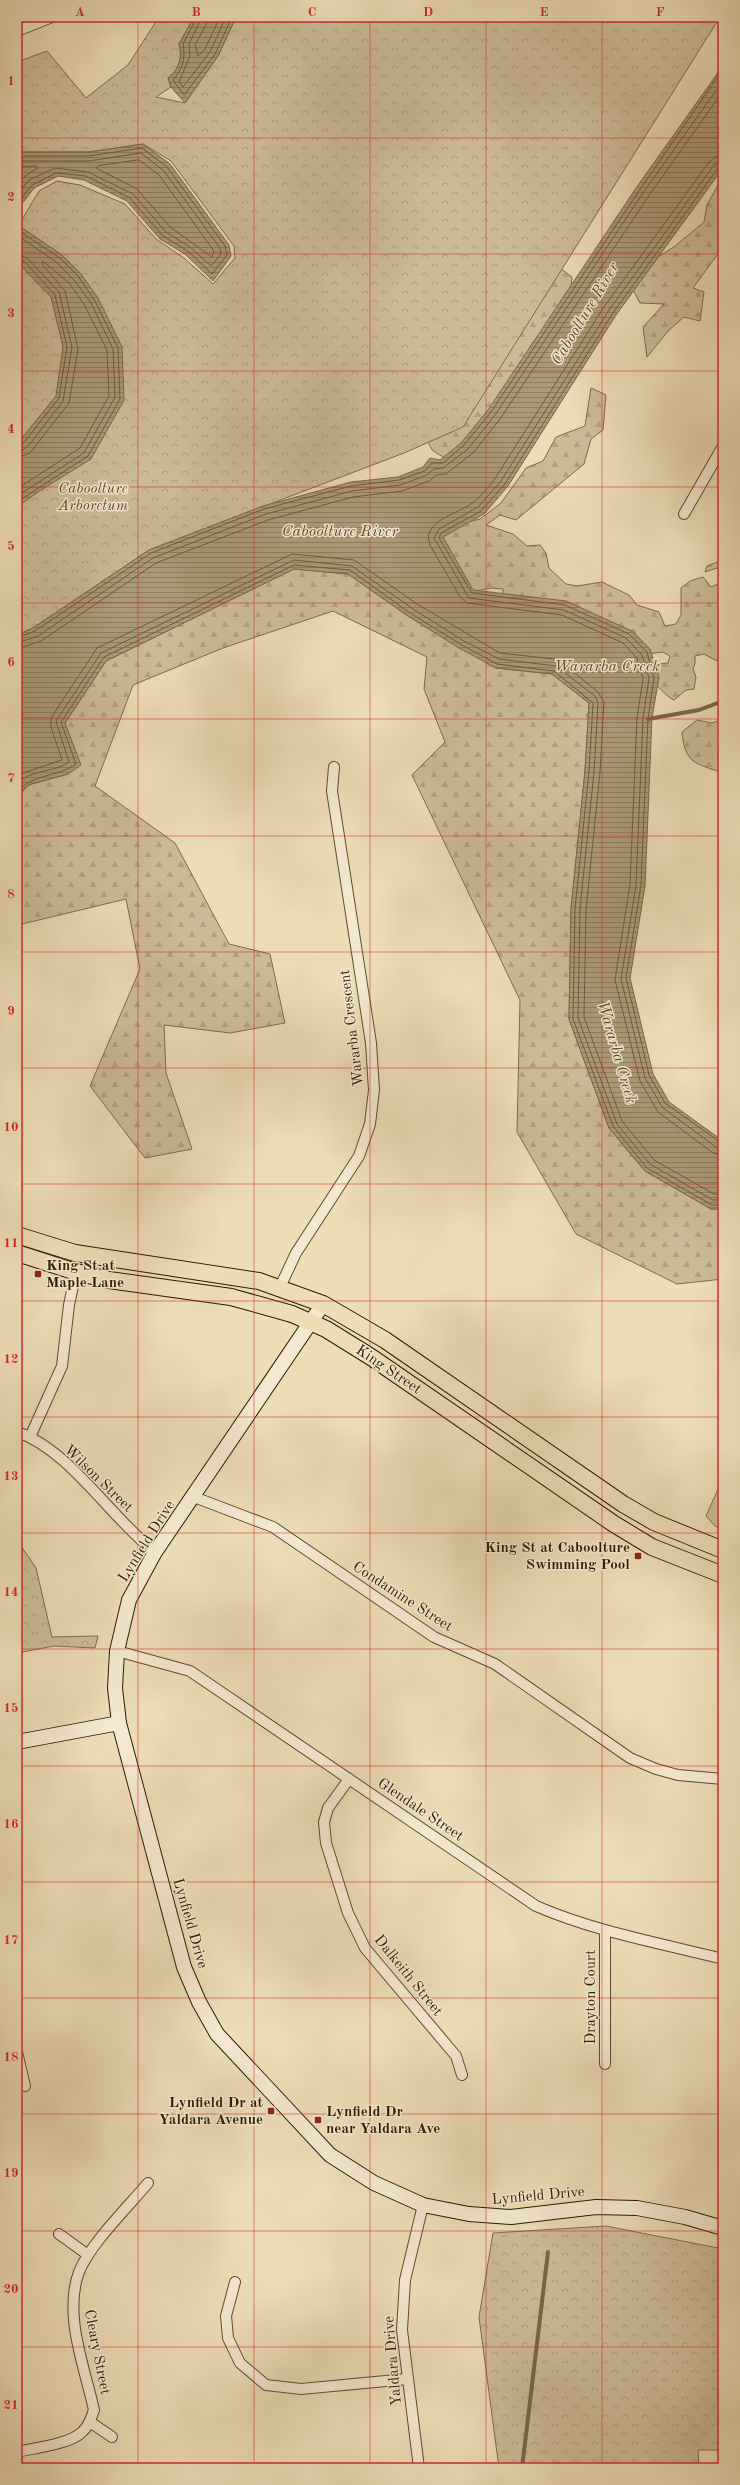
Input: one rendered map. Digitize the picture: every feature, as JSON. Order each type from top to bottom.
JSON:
[{"type":"main road","name":"King Street","points":[[17,1235],[75,1253],[229,1276],[280,1288],[323,1304],[385,1340],[623,1504],[654,1522],[723,1550]]},
{"type":"main road","name":"King Street","points":[[17,1253],[76,1272],[143,1286],[239,1299],[274,1307],[312,1323],[371,1357],[614,1524],[652,1546],[723,1575]]},
{"type":"main road","points":[[529,1465],[540,1447]]},
{"type":"street","points":[[17,31],[52,17]]},
{"type":"street","points":[[684,514],[723,446]]},
{"type":"street","name":"Wararba Crescent","points":[[280,1288],[296,1253],[359,1156],[370,1124],[374,1090],[371,1043],[332,791],[334,767]]},
{"type":"street","points":[[30,1437],[62,1366],[69,1305],[76,1272]]},
{"type":"street","name":"Lynfield Drive","points":[[323,1304],[312,1323],[155,1552],[129,1600],[117,1651],[115,1688],[119,1723],[184,1967],[199,2002],[217,2034],[330,2155],[374,2183],[423,2205],[469,2214],[511,2217],[596,2207],[637,2208],[685,2217],[723,2228]]},
{"type":"street","name":"Wilson Street","points":[[17,1432],[30,1437],[64,1461],[140,1540],[155,1552]]},
{"type":"street","name":"Condamine Street","points":[[194,1497],[273,1527],[434,1637],[496,1664],[630,1758],[656,1769],[678,1775],[723,1779]]},
{"type":"street","name":"Glendale Street","points":[[117,1651],[190,1671],[536,1906],[566,1919],[605,1931],[723,1959]]},
{"type":"street","points":[[17,1742],[119,1723]]},
{"type":"street","name":"Dalkeith Street","points":[[349,1779],[328,1808],[324,1822],[326,1843],[348,1913],[365,1948],[456,2056],[462,2075]]},
{"type":"street","name":"Drayton Court","points":[[605,1931],[605,2064]]},
{"type":"street","points":[[17,2052],[25,2086]]},
{"type":"street","name":"Cleary Street","points":[[90,2422],[94,2410],[76,2329],[73,2307],[74,2288],[79,2271],[88,2254],[148,2183]]},
{"type":"street","name":"Yaldara Drive","points":[[419,2468],[402,2330],[405,2280],[423,2205]]},
{"type":"street","points":[[59,2234],[88,2254]]},
{"type":"street","points":[[235,2282],[226,2316],[228,2338],[240,2363],[266,2384],[301,2389],[407,2380]]},
{"type":"street","points":[[17,2452],[70,2439],[82,2433],[90,2422],[112,2437]]},
{"type":"green space","name":"Caboolture Arboretum","points":[[159,17],[194,17],[179,44],[181,54],[179,63],[175,71],[168,78],[171,87],[156,97],[185,103],[218,56],[236,17],[720,17],[463,427],[404,453],[149,550],[33,628],[17,635],[17,224],[20,223],[39,191],[57,181],[80,185],[125,204],[156,239],[184,258],[213,284],[235,258],[234,246],[171,161],[143,144],[89,152],[17,152],[17,62],[47,51],[86,98],[128,65]]},
{"type":"green space","points":[[723,176],[723,247],[693,288],[704,292],[700,321],[684,317],[669,330],[647,357],[643,327],[664,304],[640,303],[632,288],[648,263],[674,247],[704,222],[707,205]]},
{"type":"green space","points":[[549,260],[572,277],[570,296],[480,434],[449,461],[432,450],[419,422]]},
{"type":"green space","points":[[591,388],[606,395],[603,430],[591,439],[584,464],[516,520],[500,515],[486,525],[513,534],[527,546],[540,545],[546,553],[549,568],[566,584],[577,586],[602,582],[629,595],[637,605],[659,612],[665,626],[676,624],[681,615],[681,588],[690,581],[703,577],[711,587],[723,582],[723,664],[704,654],[695,656],[693,669],[696,677],[694,689],[686,690],[674,700],[653,684],[653,671],[659,664],[668,663],[670,656],[663,652],[647,654],[638,642],[634,630],[618,633],[503,601],[503,589],[491,588],[468,593],[434,536],[456,525],[480,519],[501,503],[526,468],[543,461],[556,437],[585,426]]},
{"type":"green space","points":[[723,560],[723,566],[705,572],[707,566]]},
{"type":"green space","points":[[294,569],[348,574],[408,616],[496,668],[552,674],[589,703],[585,771],[571,909],[569,1019],[609,1128],[645,1171],[711,1209],[723,1209],[723,1279],[677,1284],[576,1234],[517,1132],[520,1000],[412,775],[445,742],[424,689],[427,657],[333,611],[223,648],[133,685],[95,786],[175,843],[229,944],[270,954],[285,1023],[230,1033],[164,1025],[166,1073],[192,1149],[145,1158],[90,1086],[140,969],[126,899],[22,924],[17,904],[17,798],[28,785],[68,774],[65,723],[106,661]]},
{"type":"green space","points":[[723,719],[723,773],[693,761],[683,743],[682,732],[697,720],[712,723]]},
{"type":"green space","points":[[723,1478],[723,1526],[716,1527],[706,1516]]},
{"type":"green space","points":[[17,1540],[36,1568],[52,1637],[98,1636],[95,1648],[54,1646],[17,1653]]},
{"type":"green space","points":[[606,2226],[723,2249],[723,2450],[698,2450],[699,2468],[499,2468],[479,2317],[493,2233]]},
{"type":"water","points":[[194,17],[236,17],[218,56],[185,103],[171,87],[168,78],[175,71],[179,63],[181,54],[179,44]]},
{"type":"water","points":[[723,58],[723,168],[616,315],[508,486],[484,514],[443,537],[473,590],[566,601],[632,631],[650,649],[659,677],[652,718],[645,886],[630,978],[653,1074],[669,1102],[723,1141],[723,1209],[711,1209],[645,1171],[609,1128],[569,1019],[571,909],[585,771],[589,703],[552,674],[496,668],[459,648],[408,616],[348,574],[294,569],[106,661],[65,723],[81,765],[68,774],[28,785],[17,798],[17,635],[33,628],[149,550],[263,506],[351,482],[398,477],[423,467],[430,458],[440,460],[461,443],[488,410],[636,188],[717,74]]},
{"type":"water","points":[[143,144],[170,164],[229,245],[231,256],[213,281],[185,254],[160,239],[127,201],[84,180],[58,176],[34,188],[21,205],[18,214],[21,227],[62,255],[81,274],[98,298],[122,347],[124,400],[91,459],[41,490],[17,507],[17,444],[56,396],[63,347],[51,297],[17,262],[17,152],[89,152]]},
{"type":"waterway","points":[[648,719],[699,710],[723,701]]},
{"type":"waterway","points":[[522,2468],[548,2252]]},
{"type":"place","name":"King St at Maple Lane","points":[[38,1274]]},
{"type":"place","name":"King St at Caboolture Swimming Pool","points":[[638,1556]]},
{"type":"place","name":"Lynfield Dr at Yaldara Avenue","points":[[271,2111]]},
{"type":"place","name":"Lynfield Dr near Yaldara Ave","points":[[318,2120]]},
{"type":"water label","name":"Caboolture River","points":[[584,313]]},
{"type":"water label","name":"Caboolture River","points":[[340,530]]},
{"type":"water label","name":"Wararba Creek","points":[[607,665]]},
{"type":"water label","name":"Wararba Creek","points":[[618,1052]]}]
